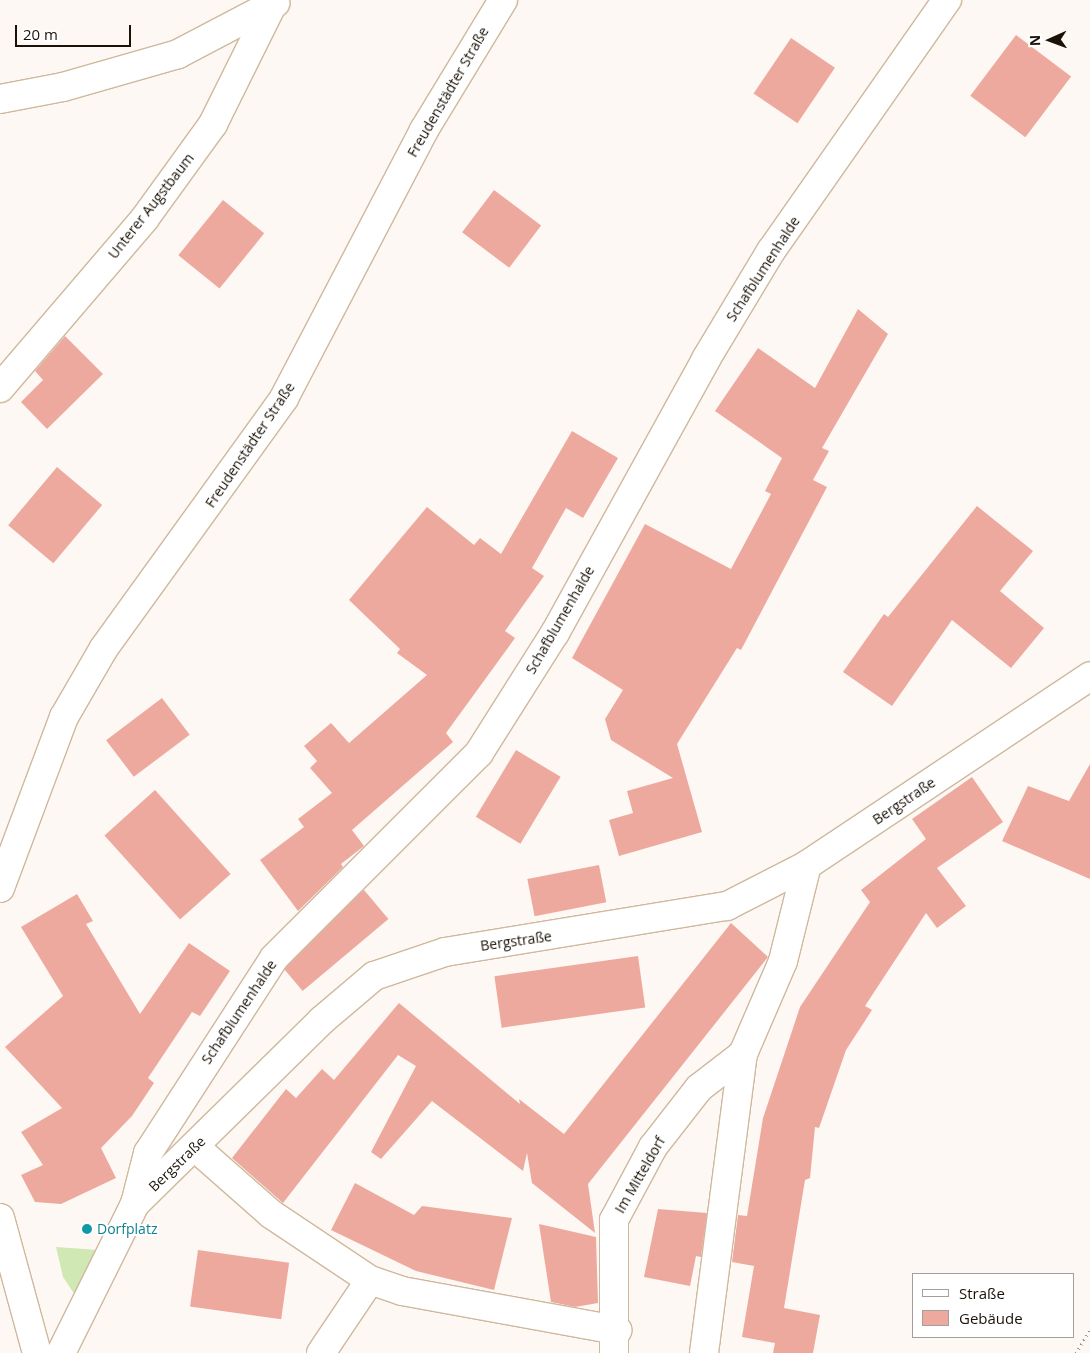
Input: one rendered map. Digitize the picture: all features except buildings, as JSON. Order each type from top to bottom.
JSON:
[{"type":"street","name":"Freudenstädter Straße","points":[[0,888],[64,716],[104,648],[284,398],[424,130],[503,0]]},
{"type":"street","name":"Schafblumenhalde","points":[[135,1204],[148,1154],[274,958],[479,754],[555,633],[766,259],[947,0]]},
{"type":"street","points":[[0,99],[63,87],[178,54],[275,3]]},
{"type":"street","name":"Unterer Augstbaum","points":[[0,388],[145,218],[213,124],[275,3]]},
{"type":"street","name":"Bergstraße","points":[[61,1353],[135,1204],[321,1021],[374,976],[445,952],[727,906],[807,865],[1090,676]]},
{"type":"street","name":"Im Mitteldorf","points":[[704,1353],[744,1054],[783,961],[807,865]]},
{"type":"street","name":"Im Mitteldorf","points":[[195,1147],[271,1214],[370,1280],[616,1342],[614,1220],[653,1147],[693,1095],[744,1054]]},
{"type":"street","points":[[0,1218],[37,1353]]},
{"type":"street","points":[[321,1353],[370,1280]]},
{"type":"path","points":[[1076,1353],[1090,1330]]},
{"type":"green space","points":[[56,1247],[98,1250],[75,1295],[63,1277]]},
{"type":"place","name":"Dorfplatz","points":[[87,1229]]}]
